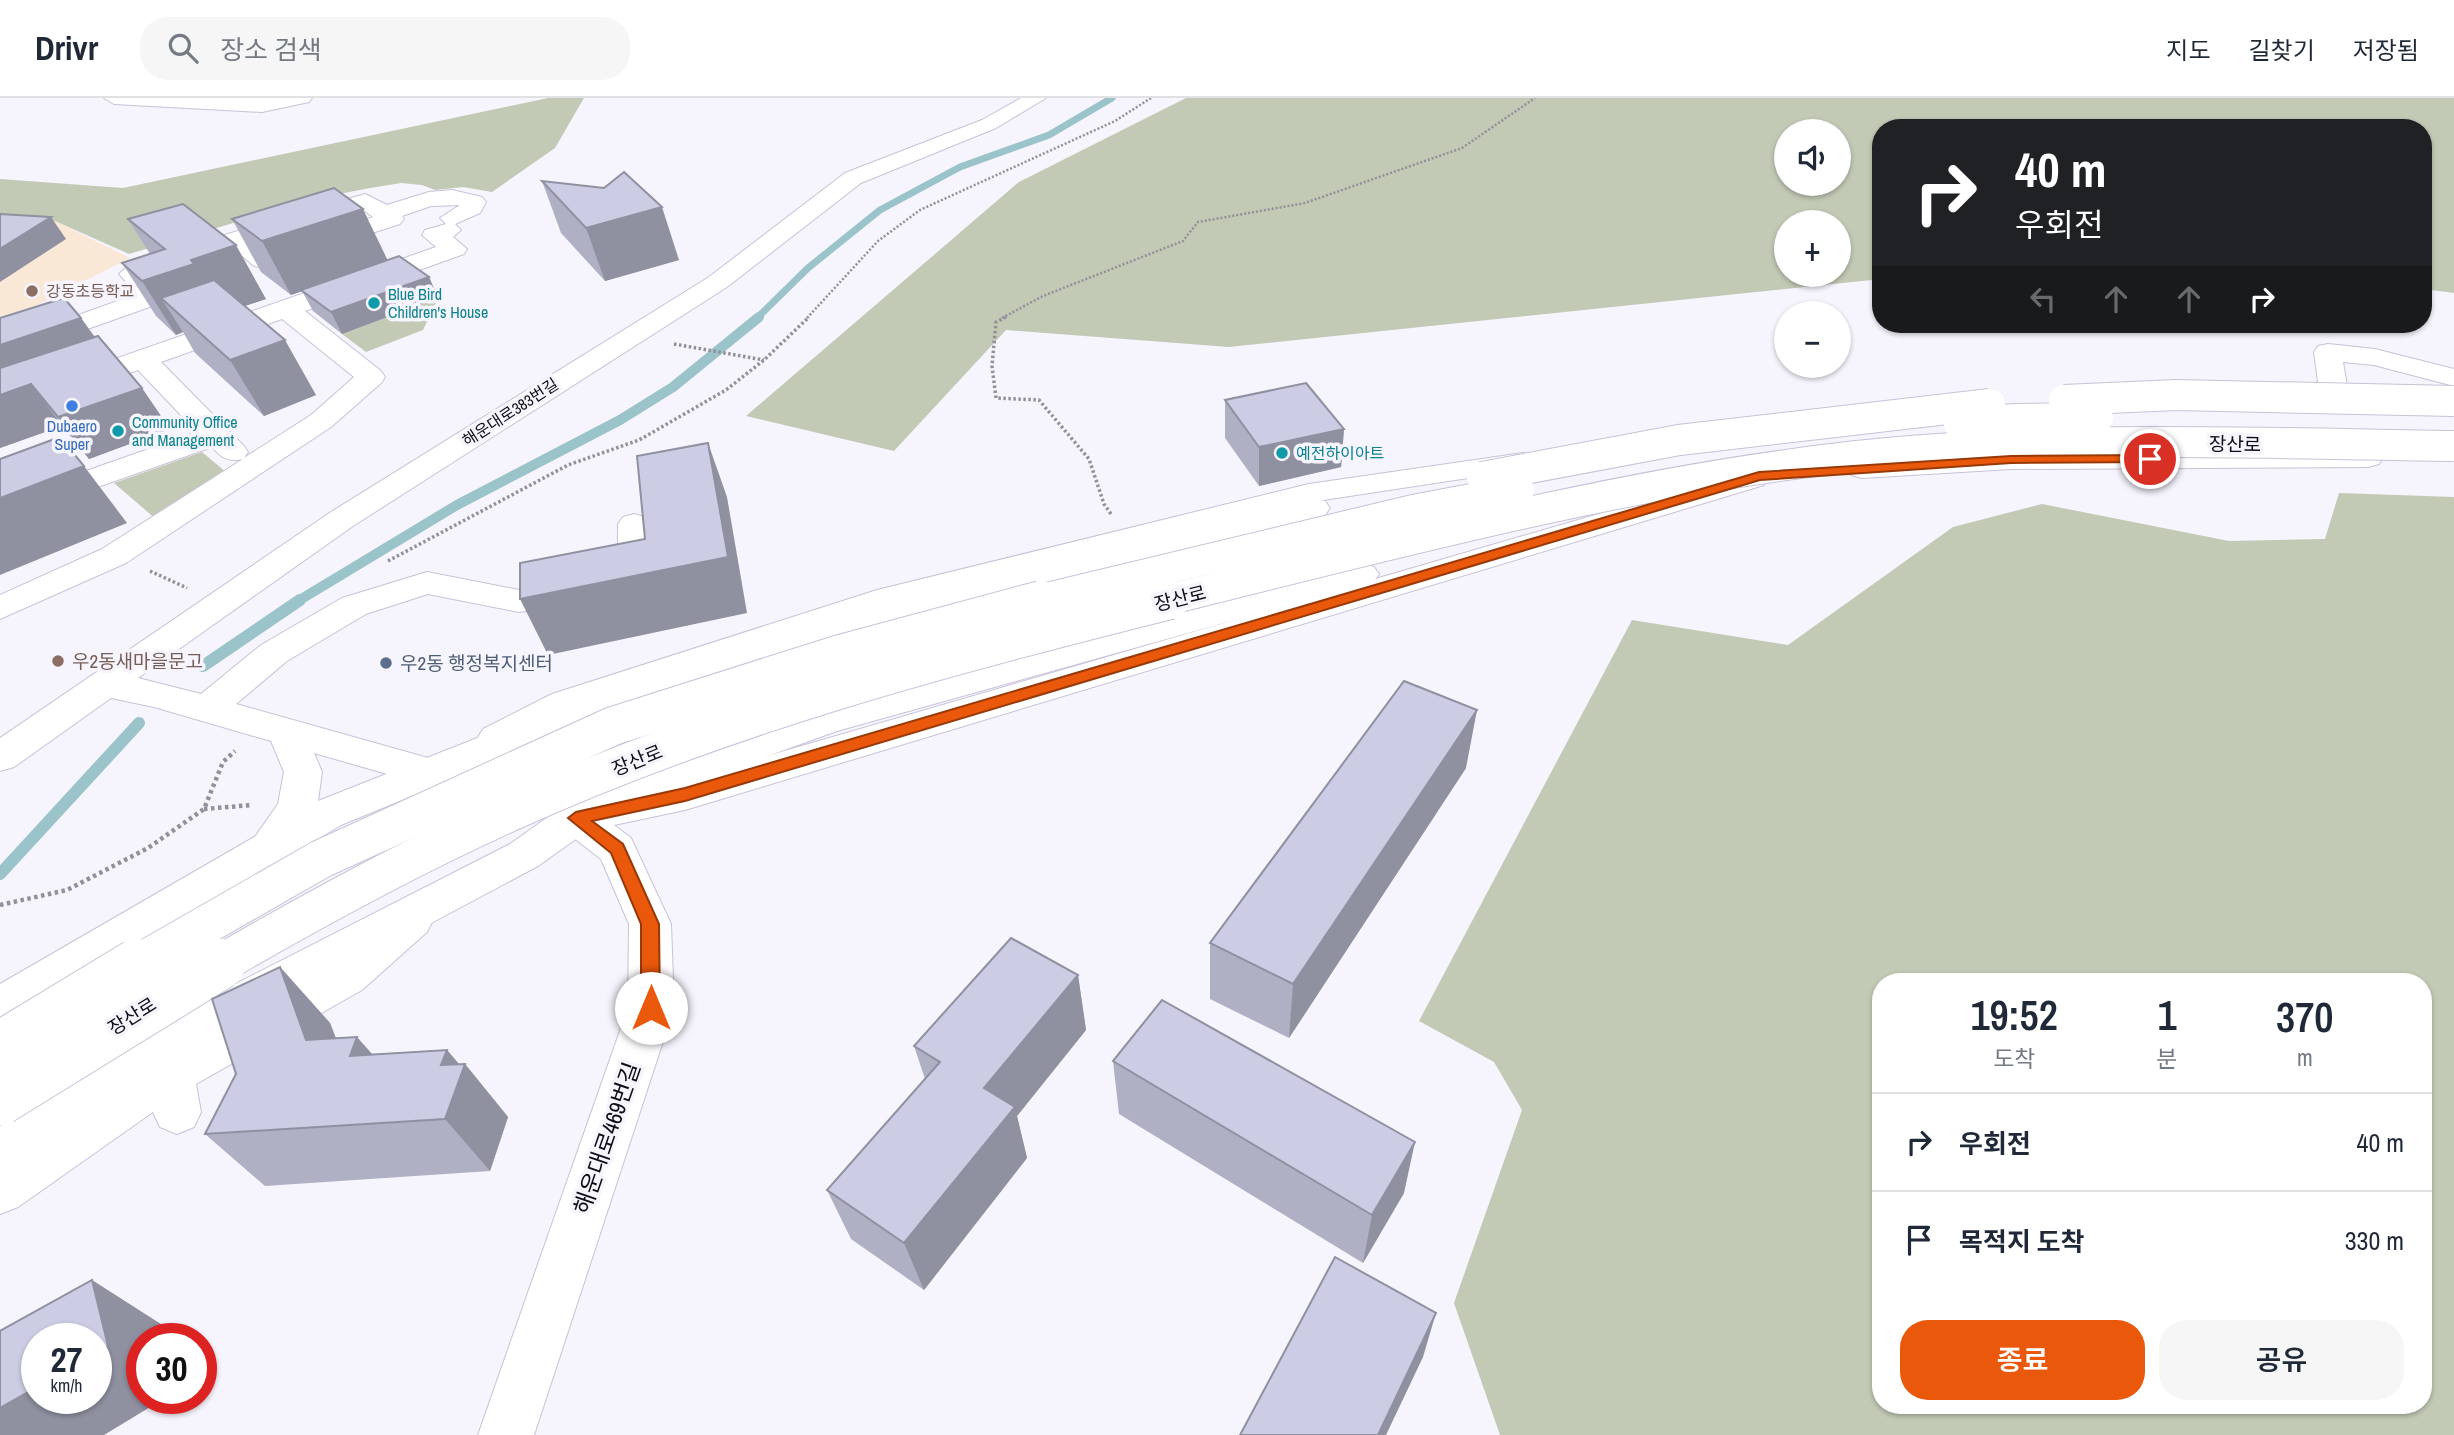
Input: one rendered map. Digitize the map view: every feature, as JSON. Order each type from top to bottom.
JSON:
[{"type":"main road","points":[[114,98],[228,106],[262,106],[302,98]]},
{"type":"main road","name":"해운대로383번길","points":[[0,757],[220,602],[422,468],[718,282],[853,178],[989,124],[1036,98]]},
{"type":"main road","points":[[0,352],[149,299],[151,292],[132,274],[135,270],[238,239],[263,261],[392,219],[384,214],[437,198],[454,197],[474,202],[472,208],[434,235],[455,249],[0,409]]},
{"type":"main road","points":[[0,608],[114,556],[249,465],[321,421],[371,377],[286,309]]},
{"type":"main road","points":[[429,774],[565,703],[877,601],[1309,493],[1535,461],[1732,448],[1965,412],[2271,406],[2333,386],[2328,352],[2375,357],[2454,378]]},
{"type":"main road","points":[[142,358],[215,436],[249,465]]},
{"type":"main road","points":[[0,1007],[327,814],[518,737],[697,675],[991,589],[1314,508],[1679,440],[1962,405],[2176,395],[2454,401]]},
{"type":"main road","name":"장산로","points":[[0,1047],[45,1017],[321,859],[613,726],[840,654],[1095,584],[1413,510],[1669,460],[1846,435],[2015,419],[2206,418],[2454,422]]},
{"type":"main road","points":[[0,502],[6,510],[215,436]]},
{"type":"main road","name":"장산로","points":[[0,1100],[163,997],[331,901],[516,809],[666,748],[765,714],[840,689],[1029,636],[1601,495],[1727,473],[1864,455],[1995,447],[2180,443],[2454,446]]},
{"type":"main road","points":[[1732,448],[1759,476]]},
{"type":"main road","points":[[576,818],[685,794],[1759,476],[2011,460],[2454,458]]},
{"type":"main road","points":[[50,461],[73,486]]},
{"type":"main road","points":[[0,1153],[175,1037],[524,855],[576,818],[668,777],[826,721],[1362,574],[1609,512],[1780,483],[1915,473],[2454,468]]},
{"type":"main road","points":[[206,710],[274,653],[354,606],[427,583],[519,601],[560,596],[589,578],[634,567],[634,524]]},
{"type":"main road","name":"해운대로469번길","points":[[104,684],[154,694],[429,774],[512,792],[576,818],[617,849],[650,924],[651,1008],[506,1435]]},
{"type":"main road","points":[[265,851],[296,808],[303,772],[274,731]]},
{"type":"main road","points":[[0,1190],[174,1093],[346,977],[435,901]]},
{"type":"path","points":[[387,561],[568,465],[639,440],[726,390],[764,360],[833,294],[878,241],[920,210],[1115,121],[1151,98]]},
{"type":"path","points":[[1132,536],[1103,506],[1095,470],[1076,440],[1039,400],[996,398],[992,366],[996,321],[1043,296],[1183,241],[1198,222],[1305,203],[1462,148],[1535,98]]},
{"type":"path","points":[[682,346],[764,360]]},
{"type":"path","points":[[114,556],[220,602]]},
{"type":"path","points":[[0,905],[67,890],[148,848],[204,809],[223,762],[274,731]]},
{"type":"shaded area","name":"강동초등학교","points":[[0,217],[55,221],[130,258],[0,324]]},
{"type":"green space","points":[[548,98],[584,98],[555,148],[492,192],[463,187],[435,190],[422,185],[401,183],[370,188],[318,198],[129,254],[55,221],[0,217],[0,179],[123,188]]},
{"type":"green space","points":[[1186,98],[2454,98],[2454,293],[2432,290],[2432,119],[1872,119],[1872,280],[1851,282],[1851,210],[1774,210],[1774,287],[1804,287],[1229,347],[1006,330],[894,451],[746,416],[1019,182]]},
{"type":"green space","points":[[438,298],[423,330],[366,352],[342,334]]},
{"type":"green space","points":[[202,452],[227,473],[157,520],[114,483]]},
{"type":"green space","points":[[2339,493],[2454,497],[2454,1435],[1500,1435],[1454,1303],[1522,1110],[1494,1062],[1419,1021],[1632,620],[1788,645],[1953,527],[2042,504],[2229,541],[2325,539]]},
{"type":"building","points":[[624,172],[662,207],[586,228],[542,181],[604,188]]},
{"type":"building","points":[[334,188],[363,209],[262,241],[232,219]]},
{"type":"building","points":[[183,204],[236,245],[191,260],[194,264],[142,281],[122,263],[165,249],[128,219]]},
{"type":"building","points":[[0,214],[51,217],[0,249]]},
{"type":"building","points":[[399,256],[429,277],[331,312],[301,290]]},
{"type":"building","points":[[214,280],[285,340],[230,360],[161,298]]},
{"type":"building","points":[[64,298],[81,318],[0,345],[0,318]]},
{"type":"building","points":[[98,336],[142,388],[58,417],[31,384],[0,395],[0,368]]},
{"type":"building","points":[[1306,383],[1344,429],[1259,447],[1225,400]]},
{"type":"building","points":[[60,437],[84,466],[0,498],[0,459]]},
{"type":"building","points":[[708,443],[728,557],[520,599],[520,563],[645,539],[637,456]]},
{"type":"building","points":[[1404,681],[1477,710],[1293,984],[1210,943]]},
{"type":"building","points":[[1011,938],[1078,975],[984,1088],[1015,1107],[904,1243],[827,1190],[940,1062],[914,1046]]},
{"type":"building","points":[[280,967],[306,1040],[357,1037],[350,1056],[447,1050],[441,1065],[465,1064],[445,1119],[205,1134],[236,1074],[212,999]]},
{"type":"building","points":[[1162,1000],[1415,1142],[1372,1215],[1113,1061]]},
{"type":"building","points":[[1335,1257],[1436,1313],[1378,1435],[1240,1435]]},
{"type":"building","points":[[92,1280],[102,1323],[21,1323],[21,1396],[0,1408],[0,1331]]},
{"type":"waterway","points":[[757,318],[808,268],[880,210],[960,167],[1049,135],[1112,98]]},
{"type":"waterway","points":[[298,601],[457,505],[620,420],[673,387],[759,317]]},
{"type":"waterway","points":[[203,666],[300,600]]},
{"type":"waterway","points":[[0,874],[139,723]]},
{"type":"place","name":"강동초등학교","points":[[32,291]]},
{"type":"place","name":"Blue Bird Children's House","points":[[374,303]]},
{"type":"place","name":"Dubaero Super","points":[[72,406]]},
{"type":"place","name":"Community Office and Management","points":[[118,431]]},
{"type":"place","name":"예전하이아트","points":[[1282,453]]},
{"type":"place","name":"우2동새마을문고","points":[[58,661]]},
{"type":"place","name":"우2동 행정복지센터","points":[[386,663]]},
{"type":"route","points":[[651,1008],[650,924],[617,849],[576,818],[685,794],[1759,476],[2011,460],[2150,459]]}]
